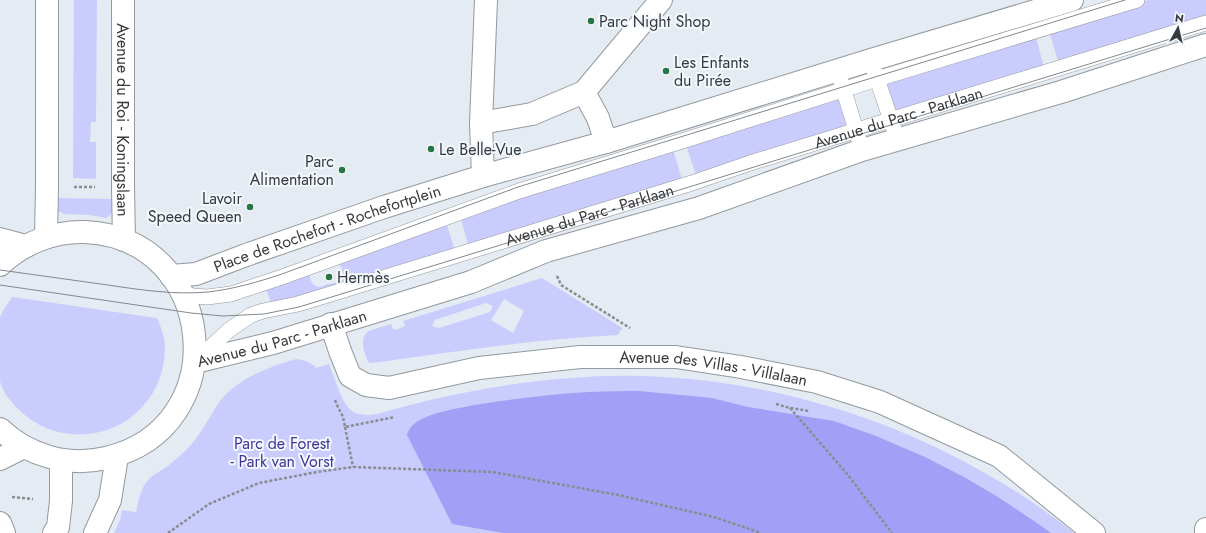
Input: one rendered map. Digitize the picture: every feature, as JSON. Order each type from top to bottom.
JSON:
[{"type":"street","points":[[46,237],[47,0]]},
{"type":"street","name":"Avenue du Roi - Koningslaan","points":[[123,0],[124,240]]},
{"type":"street","points":[[486,0],[481,123],[482,176],[841,80],[874,70],[1072,0]]},
{"type":"street","points":[[481,123],[532,114],[584,92],[662,0]]},
{"type":"street","name":"Avenue du Parc - Parklaan","points":[[195,362],[273,343],[471,282],[546,251],[699,208],[860,140],[894,130],[1060,92],[1206,45]]},
{"type":"street","points":[[584,92],[598,118],[606,142]]},
{"type":"street","name":"Place de Rochefort - Rochefortplein","points":[[177,284],[196,274],[253,253],[377,210],[482,176]]},
{"type":"street","points":[[0,265],[15,252],[46,237],[77,232],[93,233],[124,240],[137,246],[161,264],[177,284],[191,313],[196,345],[195,362],[190,383],[182,402],[170,420],[154,435],[136,447],[117,456],[79,462],[61,460],[42,455],[24,446],[12,439],[0,429]]},
{"type":"street","points":[[0,239],[26,246]]},
{"type":"street","name":"Avenue des Villas - Villalaan","points":[[331,324],[350,376],[366,385],[389,388],[479,368],[580,357],[676,357],[741,367],[817,382],[880,402],[999,456],[1094,533]]},
{"type":"street","points":[[0,459],[24,446]]},
{"type":"street","points":[[95,533],[110,500],[117,456]]},
{"type":"street","points":[[54,533],[58,527],[61,501],[61,460]]},
{"type":"street","points":[[0,523],[4,533]]},
{"type":"lane","points":[[894,130],[874,70],[1137,0]]},
{"type":"lane","name":"Avenue du Parc - Parklaan","points":[[894,130],[1206,23]]},
{"type":"lane","points":[[177,284],[193,296],[207,297],[231,294],[297,272],[519,191],[841,80],[860,140]]},
{"type":"lane","name":"Avenue du Parc - Parklaan","points":[[195,362],[229,330],[255,313],[298,304],[860,140]]},
{"type":"path","points":[[70,187],[99,186]]},
{"type":"path","points":[[546,251],[561,285],[636,332]]},
{"type":"path","points":[[813,411],[790,408],[848,475],[892,533]]},
{"type":"path","points":[[345,427],[353,467]]},
{"type":"path","points":[[168,533],[209,504],[258,483],[353,467],[493,472],[618,495],[714,517],[761,533]]},
{"type":"green space","points":[[74,0],[97,0],[96,122],[91,122],[90,142],[96,142],[96,179],[73,178]]},
{"type":"green space","points":[[1148,0],[1206,0],[1206,21],[1059,65],[1049,30]]},
{"type":"green space","points":[[1035,34],[1045,71],[896,116],[885,80]]},
{"type":"green space","points":[[837,96],[848,132],[697,178],[685,142]]},
{"type":"green space","points":[[672,146],[683,183],[469,248],[460,216]]},
{"type":"green space","points":[[57,198],[114,199],[113,211],[106,218],[90,215],[64,214],[58,211]]},
{"type":"green space","points":[[446,222],[455,251],[271,304],[266,288],[310,272],[312,282],[314,286],[317,287],[340,281],[343,278],[343,271],[336,262]]},
{"type":"green space","points":[[542,278],[621,327],[623,330],[620,330],[618,335],[525,343],[372,363],[368,362],[363,342],[368,331],[391,324],[393,329],[396,330],[405,326],[403,321]],"holes":[[[504,299],[524,311],[513,333],[491,320]],[[486,303],[493,306],[490,312],[439,328],[432,326],[435,320]]]},
{"type":"green space","points":[[12,297],[157,318],[164,338],[164,359],[159,380],[148,400],[133,415],[116,426],[96,433],[76,434],[55,431],[36,423],[18,409],[5,392],[0,381],[0,317]]},
{"type":"green space","name":"Parc de Forest - Park van Vorst","points":[[296,359],[312,364],[316,368],[329,364],[344,401],[348,407],[356,413],[362,415],[377,414],[409,405],[507,385],[574,378],[640,376],[698,380],[756,389],[814,402],[870,420],[924,442],[977,468],[1027,499],[1074,533],[114,533],[120,520],[122,510],[136,512],[140,494],[147,481],[169,465],[192,444],[220,401],[227,393],[255,374]]},
{"type":"shaded area","points":[[602,391],[639,391],[712,398],[748,407],[834,421],[876,436],[925,457],[964,477],[998,497],[1051,533],[503,533],[452,524],[407,435],[411,427],[421,419],[443,411],[474,405],[560,394]]},
{"type":"tram line","points":[[0,270],[158,292],[196,293],[218,291],[237,287],[282,274],[518,187],[1125,0]]},
{"type":"tram line","points":[[0,285],[191,313],[223,316],[264,314],[299,307],[1206,28]]},
{"type":"place","name":"Parc Night Shop","points":[[591,21]]},
{"type":"place","name":"Les Enfants du Pirée","points":[[666,71]]},
{"type":"place","name":"Le Belle-Vue","points":[[431,149]]},
{"type":"place","name":"Parc Alimentation","points":[[342,170]]},
{"type":"place","name":"Lavoir Speed Queen","points":[[250,207]]},
{"type":"place","name":"Hermès","points":[[329,277]]}]
